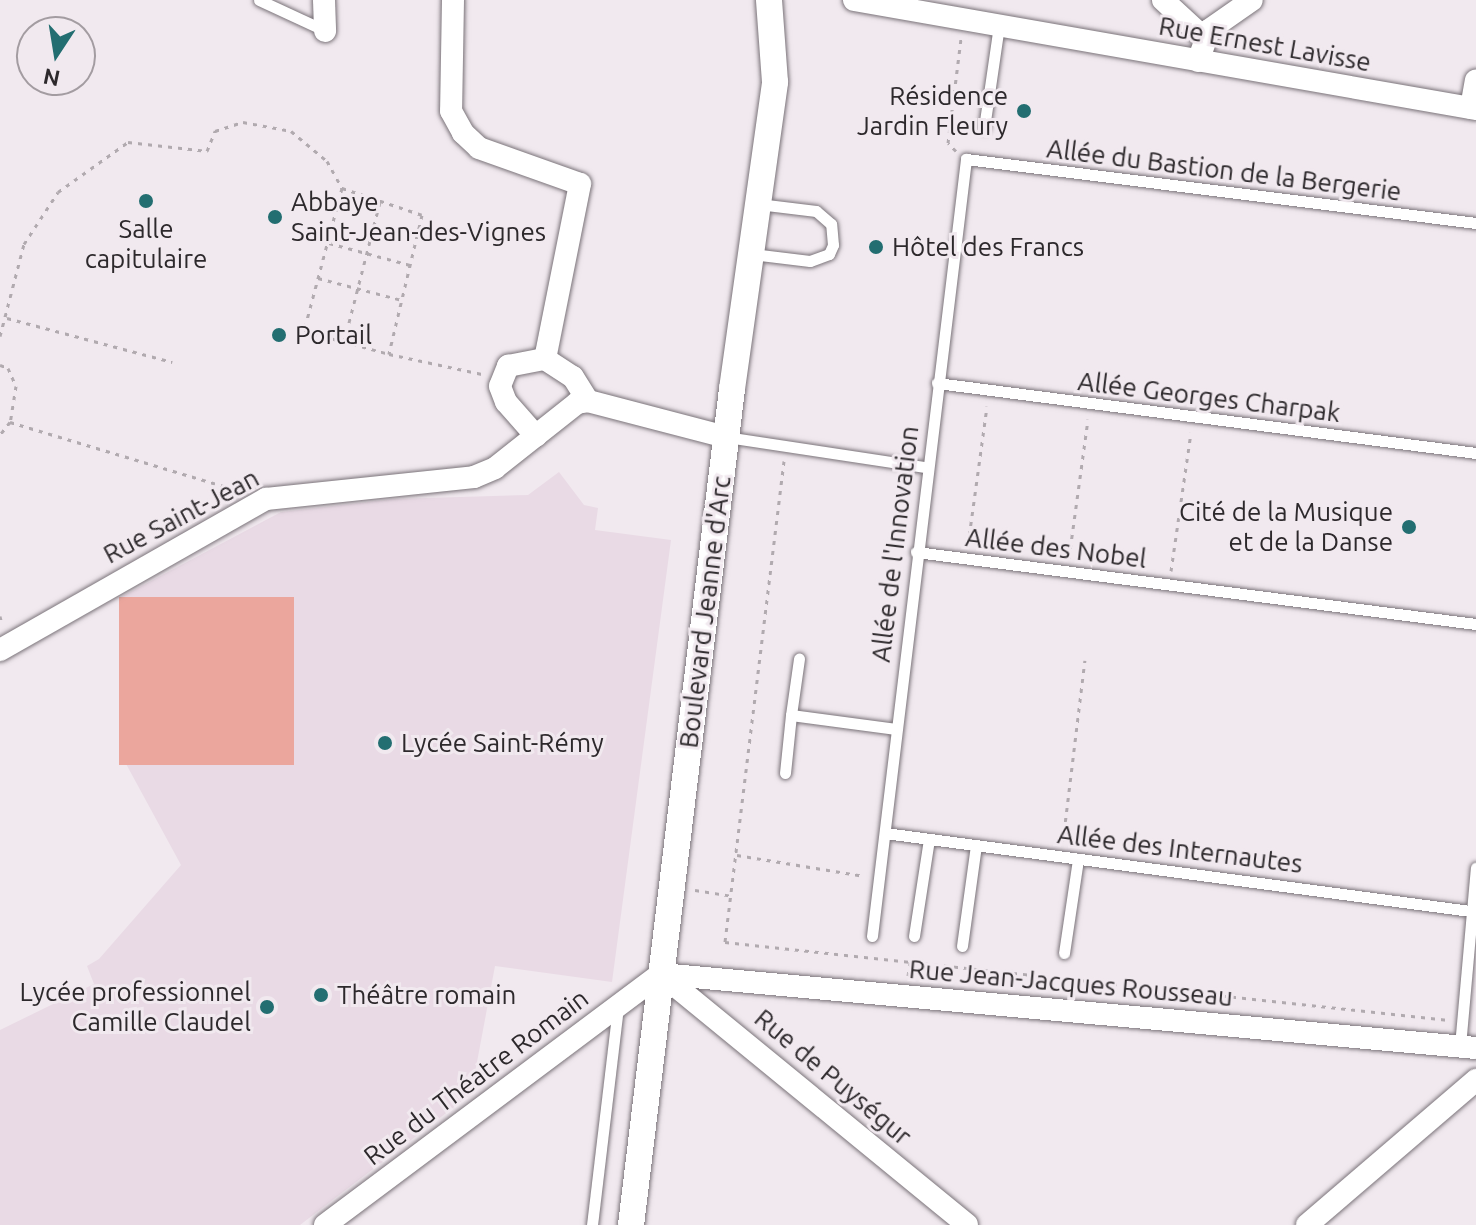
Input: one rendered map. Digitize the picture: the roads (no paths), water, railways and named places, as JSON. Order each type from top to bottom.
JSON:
[{"type":"street","points":[[324,0],[325,31]]},
{"type":"street","points":[[453,0],[451,111],[463,133],[479,148],[580,184],[545,359]]},
{"type":"street","name":"Boulevard Jeanne d'Arc","points":[[631,1225],[726,437],[775,82],[769,0]]},
{"type":"street","name":"Rue Ernest Lavisse","points":[[854,0],[1473,109]]},
{"type":"street","points":[[1163,0],[1203,37]]},
{"type":"street","points":[[1198,61],[1203,37],[1252,0]]},
{"type":"street","points":[[1473,109],[1476,80]]},
{"type":"street","points":[[588,401],[536,436],[506,402],[503,378],[515,363],[545,359],[573,377],[588,401],[726,437]]},
{"type":"street","name":"Rue Saint-Jean","points":[[2,639],[266,499],[474,477],[495,468],[536,436]]},
{"type":"street","name":"Rue Jean-Jacques Rousseau","points":[[661,974],[1468,1047]]},
{"type":"street","name":"Rue du Théatre Romain","points":[[325,1225],[661,974]]},
{"type":"street","name":"Rue de Puységur","points":[[661,974],[707,1008],[967,1225]]},
{"type":"street","points":[[707,1008],[717,979]]},
{"type":"street","points":[[1307,1225],[1476,1080]]},
{"type":"lane","points":[[259,0],[325,31]]},
{"type":"lane","points":[[984,128],[999,25]]},
{"type":"lane","name":"Allée du Bastion de la Bergerie","points":[[966,159],[1476,223]]},
{"type":"lane","name":"Allée de l'Innovation","points":[[872,936],[925,467],[966,159]]},
{"type":"lane","points":[[751,253],[810,261],[829,254],[833,245],[831,224],[816,211],[758,204]]},
{"type":"lane","name":"Allée Georges Charpak","points":[[937,383],[1476,453]]},
{"type":"lane","points":[[726,437],[925,467]]},
{"type":"lane","name":"Allée des Nobel","points":[[916,552],[1476,624]]},
{"type":"lane","points":[[785,773],[799,659]]},
{"type":"lane","points":[[791,715],[896,729]]},
{"type":"lane","name":"Allée des Internautes","points":[[885,833],[1470,911]]},
{"type":"lane","points":[[914,936],[929,839]]},
{"type":"lane","points":[[962,946],[976,845]]},
{"type":"lane","points":[[1064,953],[1078,859]]},
{"type":"lane","points":[[1468,1047],[1470,911],[1476,868]]},
{"type":"lane","points":[[592,1225],[618,1006]]},
{"type":"place","name":"Résidence Jardin Fleury","points":[[1024,111]]},
{"type":"place","name":"Salle capitulaire","points":[[146,201]]},
{"type":"place","name":"Abbaye Saint-Jean-des-Vignes","points":[[275,217]]},
{"type":"place","name":"Hôtel des Francs","points":[[876,247]]},
{"type":"place","name":"Portail","points":[[279,335]]},
{"type":"place","name":"Cité de la Musique et de la Danse","points":[[1409,527]]},
{"type":"place","name":"Lycée Saint-Rémy","points":[[385,743]]},
{"type":"place","name":"Théâtre romain","points":[[321,995]]},
{"type":"place","name":"Lycée professionnel Camille Claudel","points":[[267,1007]]}]
